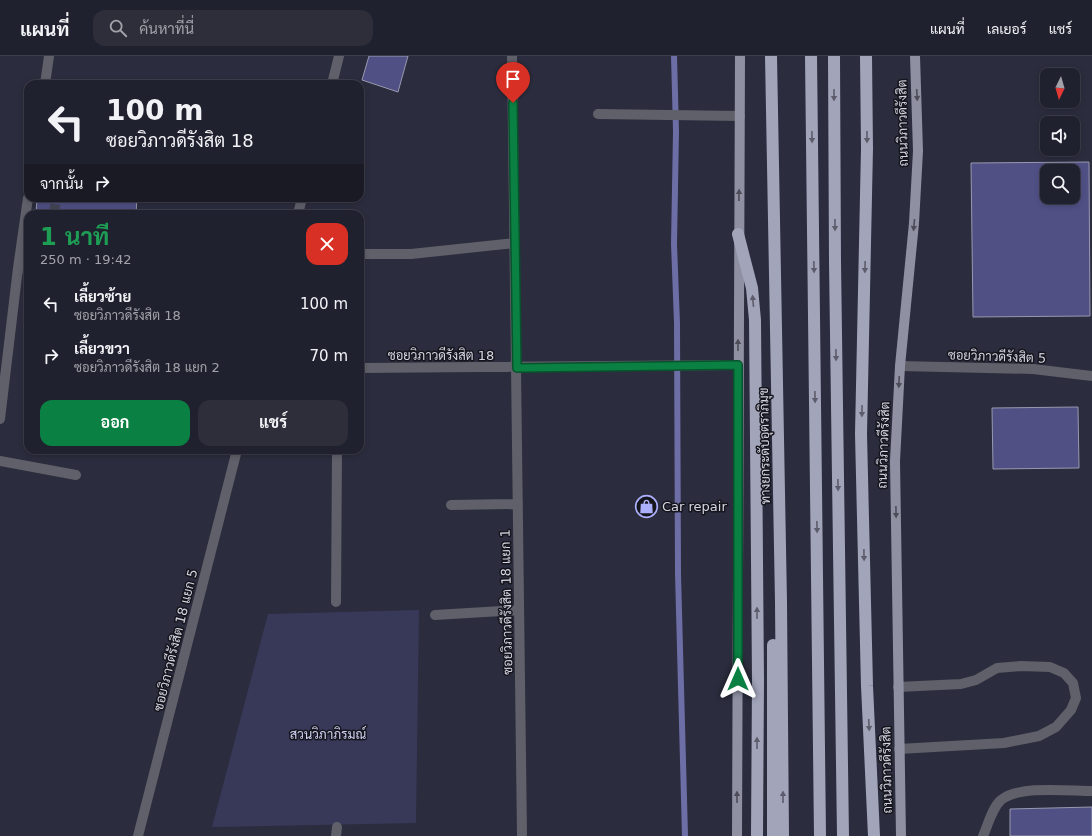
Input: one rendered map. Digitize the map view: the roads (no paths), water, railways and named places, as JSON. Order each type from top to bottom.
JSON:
[{"type":"highway","points":[[767,56],[773,418],[773,836]]},
{"type":"highway","name":"ทางยกระดับอุตราภิมุข","points":[[771,56],[781,594],[783,836]]},
{"type":"highway","points":[[811,56],[820,836]]},
{"type":"highway","points":[[834,56],[835,262],[843,836]]},
{"type":"highway","points":[[866,56],[867,148],[861,434],[867,686],[874,836]]},
{"type":"highway","points":[[738,234],[752,288],[755,320],[758,680],[757,830]]},
{"type":"main road","points":[[737,836],[738,234],[740,56]]},
{"type":"main road","name":"ถนนวิภาวดีรังสิต","points":[[901,836],[895,460],[900,366],[914,223],[918,151],[915,56]]},
{"type":"street","points":[[46,80],[49,56]]},
{"type":"street","points":[[333,80],[339,56]]},
{"type":"street","name":"ซอยวิภาวดีรังสิต 18 แยก 1","points":[[512,56],[522,836]]},
{"type":"street","points":[[598,114],[740,116]]},
{"type":"street","points":[[0,420],[24,226]]},
{"type":"street","points":[[364,254],[411,254],[515,243]]},
{"type":"street","name":"ซอยวิภาวดีรังสิต 18","points":[[364,368],[517,368],[738,365]]},
{"type":"street","name":"ซอยวิภาวดีรังสิต 5","points":[[900,366],[1032,369],[1092,376]]},
{"type":"street","name":"ซอยวิภาวดีรังสิต 18 แยก 5","points":[[138,836],[236,454]]},
{"type":"street","points":[[336,602],[337,454]]},
{"type":"street","points":[[0,461],[76,475]]},
{"type":"street","points":[[451,506],[518,504]]},
{"type":"street","points":[[435,615],[519,610]]},
{"type":"street","points":[[898,687],[961,684],[976,680],[997,668],[1021,666],[1050,667],[1064,673],[1073,683],[1076,698],[1071,710],[1056,727],[1038,736],[1004,743],[900,749]]},
{"type":"street","points":[[983,836],[1000,801],[1009,795],[1024,791],[1092,791]]},
{"type":"waterway","points":[[674,56],[676,131],[674,244],[677,323],[678,574],[685,836]]},
{"type":"tunnel","points":[[54,210],[56,202]]},
{"type":"tunnel","points":[[18,268],[24,269]]},
{"type":"place","name":"Car repair","points":[[646,506]]},
{"type":"park label","name":"สวนวิภาภิรมณ์","points":[[328,734]]}]
